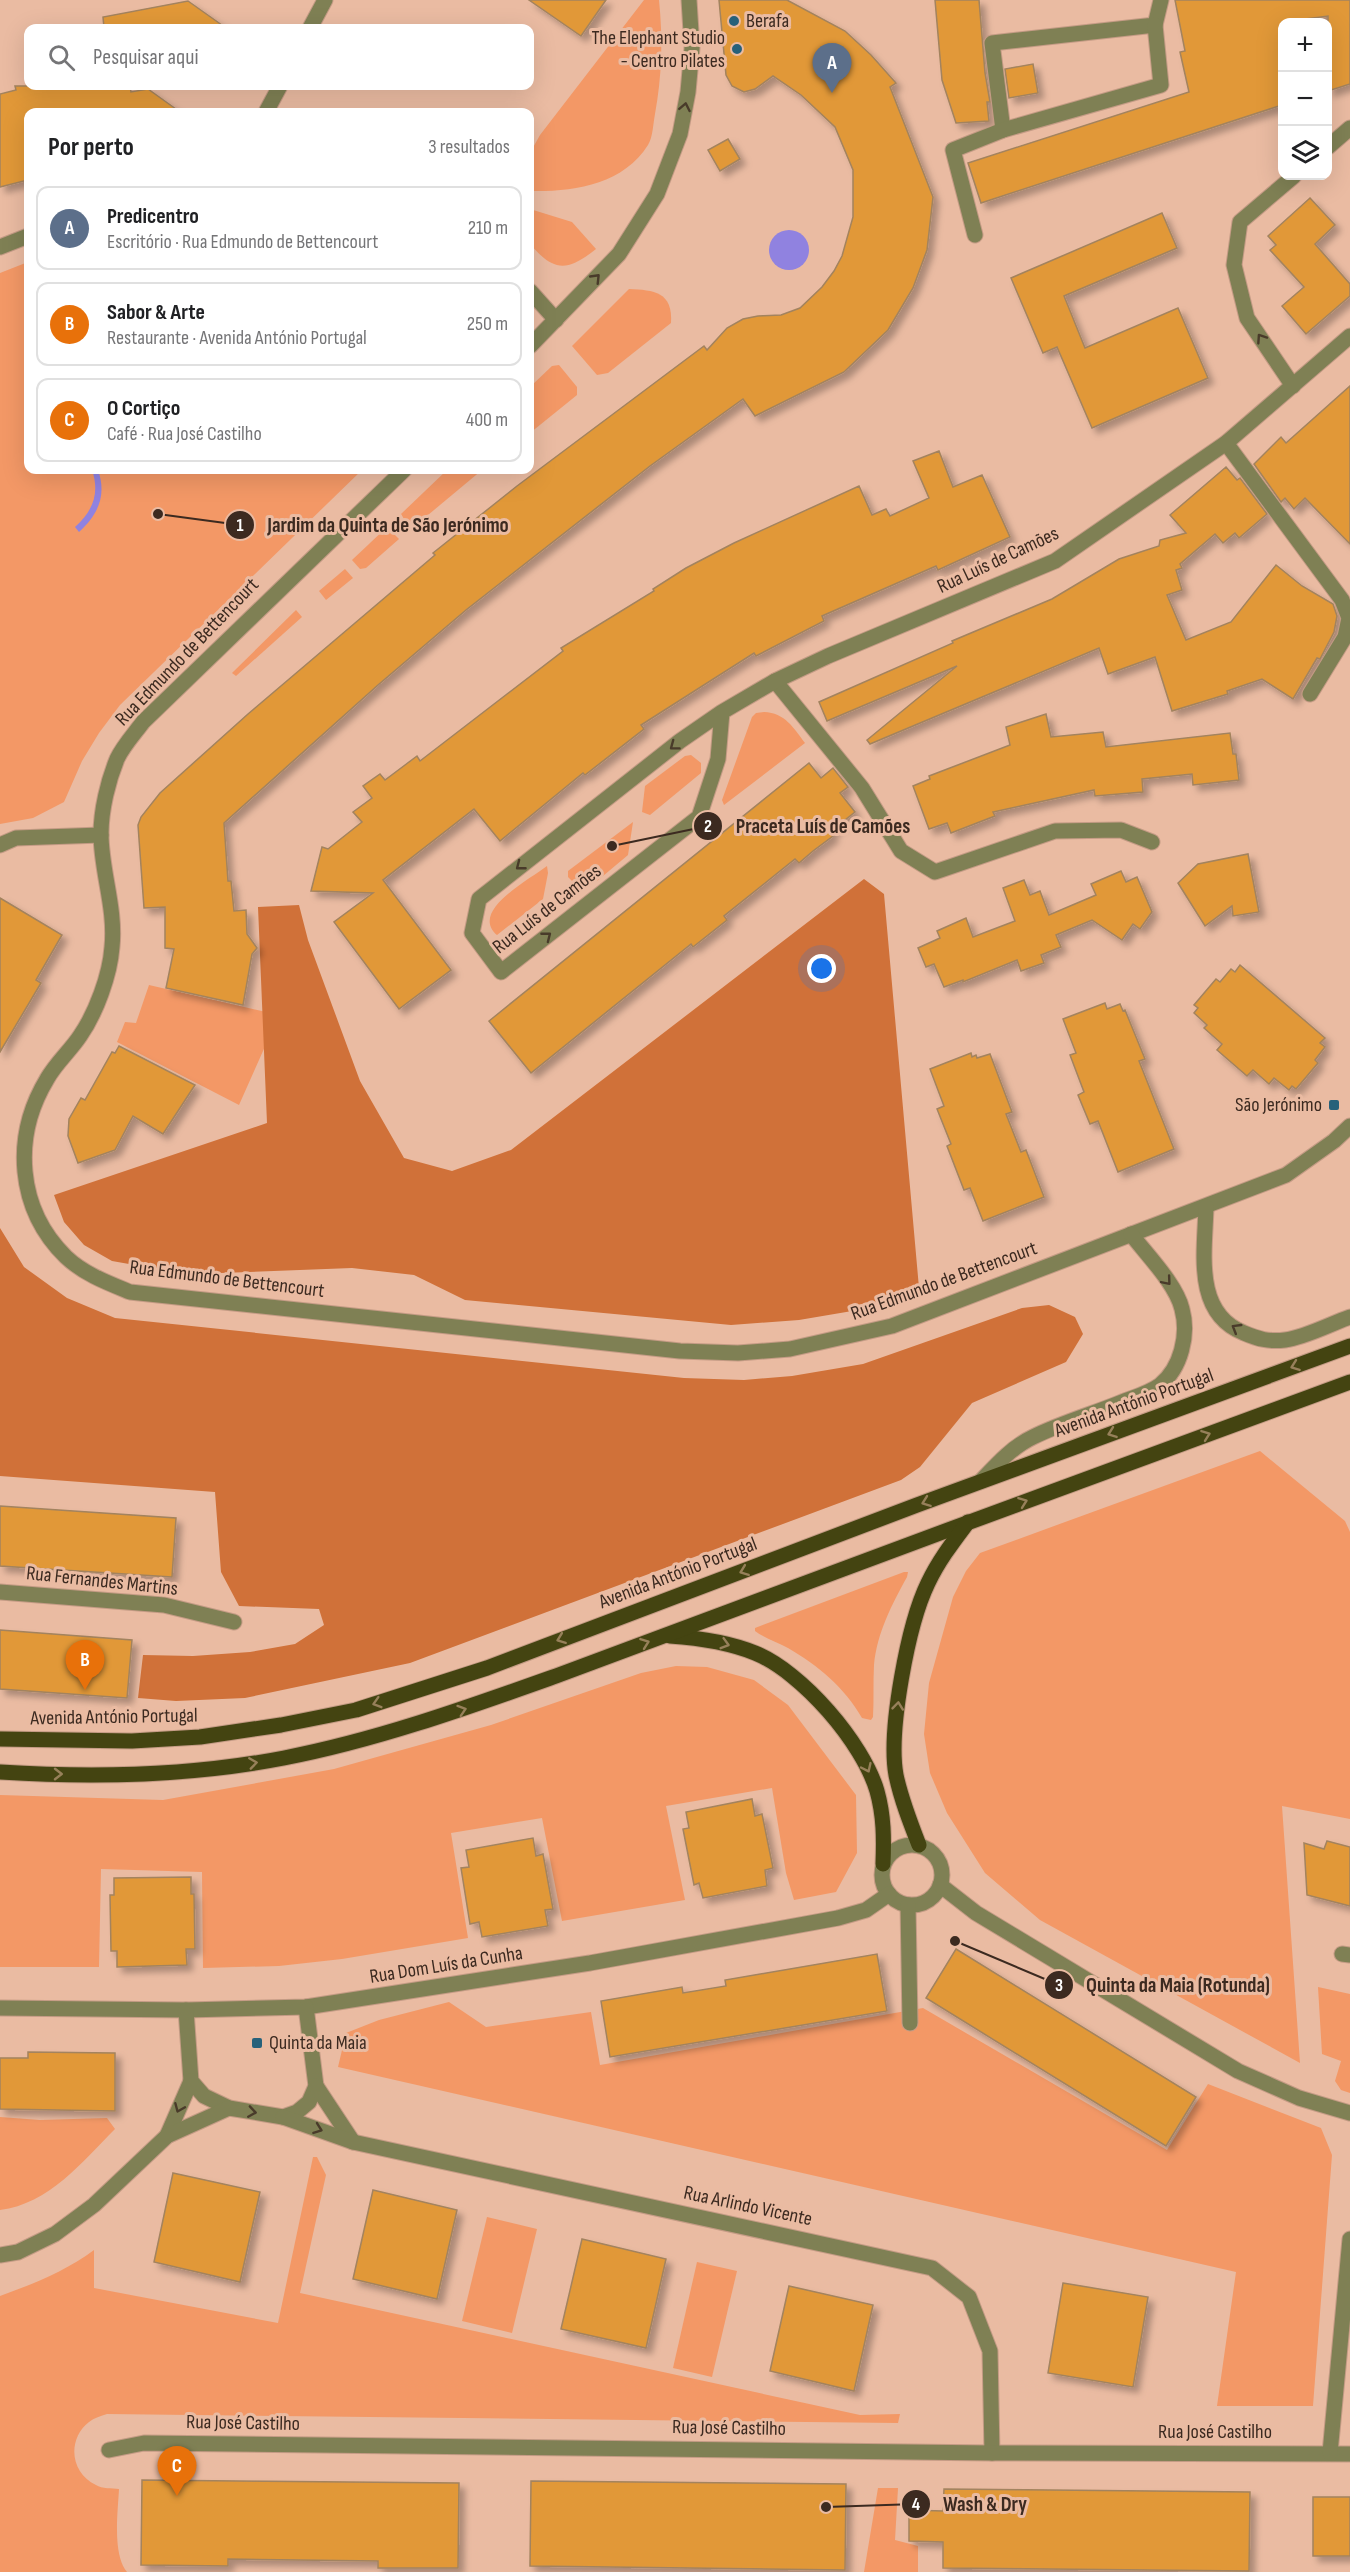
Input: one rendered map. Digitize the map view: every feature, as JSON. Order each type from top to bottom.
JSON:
[{"type":"main road","name":"Avenida António Portugal","points":[[0,1739],[132,1741],[200,1737],[281,1725],[356,1710],[487,1668],[981,1481],[1350,1346]]},
{"type":"main road","points":[[0,1772],[87,1775],[172,1772],[281,1759],[346,1745],[413,1726],[667,1635],[1350,1382]]},
{"type":"main road","points":[[919,1845],[896,1773],[895,1733],[901,1678],[926,1586],[942,1555],[968,1522]]},
{"type":"main road","points":[[667,1635],[708,1639],[757,1653],[793,1677],[835,1718],[860,1753],[877,1790],[884,1827],[883,1864]]},
{"type":"street","points":[[312,24],[325,0]]},
{"type":"street","points":[[534,342],[619,254],[657,194],[680,134],[688,92],[692,48],[689,0]]},
{"type":"street","points":[[975,235],[953,150],[1003,130],[1161,85],[1155,25],[1161,0]]},
{"type":"street","points":[[1003,130],[992,43],[1155,25]]},
{"type":"street","points":[[268,108],[278,90]]},
{"type":"street","points":[[1332,144],[1350,128]]},
{"type":"street","points":[[1289,180],[1240,222],[1234,265],[1248,318],[1293,386]]},
{"type":"street","points":[[0,247],[24,238]]},
{"type":"street","points":[[534,295],[556,320]]},
{"type":"street","name":"Rua Luís de Camões","points":[[722,712],[718,759],[699,817],[501,972],[472,933],[479,898],[680,741],[722,712],[775,681],[828,656],[1055,561],[1226,443],[1350,336]]},
{"type":"street","points":[[1226,443],[1341,600],[1349,618],[1345,637],[1310,693]]},
{"type":"street","name":"Rua Edmundo de Bettencourt","points":[[400,474],[143,722],[118,757],[106,796],[101,835],[111,901],[112,948],[99,1001],[81,1035],[47,1078],[25,1135],[23,1167],[28,1197],[44,1232],[68,1259],[99,1280],[130,1292],[680,1351],[738,1353],[790,1349],[892,1326],[1206,1207],[1286,1175],[1334,1141],[1350,1126]]},
{"type":"street","points":[[775,681],[861,788],[902,850],[935,872],[1055,831],[1121,830],[1152,842]]},
{"type":"street","points":[[0,845],[16,838],[101,835]]},
{"type":"street","points":[[1206,1207],[1205,1278],[1210,1302],[1221,1318],[1240,1331],[1263,1341],[1286,1340],[1350,1317]]},
{"type":"street","points":[[981,1481],[1001,1459],[1032,1438],[1141,1395],[1160,1384],[1171,1371],[1182,1351],[1185,1332],[1182,1309],[1174,1289],[1131,1234]]},
{"type":"street","name":"Rua Fernandes Martins","points":[[0,1592],[164,1605],[234,1622]]},
{"type":"street","points":[[909,1844],[919,1845],[931,1851],[938,1860],[942,1875],[940,1885],[931,1898],[922,1903],[908,1905],[898,1902],[889,1894],[883,1886],[881,1874],[883,1864],[897,1848],[909,1844]]},
{"type":"street","points":[[940,1885],[976,1913],[1238,2071],[1299,2098],[1350,2113]]},
{"type":"street","name":"Rua Dom Luís da Cunha","points":[[0,2008],[186,2010],[306,2007],[590,1963],[838,1918],[866,1910],[889,1894]]},
{"type":"street","points":[[908,1905],[910,2023]]},
{"type":"street","points":[[306,2007],[316,2086],[353,2142]]},
{"type":"street","points":[[167,2136],[191,2081],[186,2010]]},
{"type":"street","name":"Rua Arlindo Vicente","points":[[191,2081],[204,2096],[229,2108],[283,2117],[353,2142],[932,2268],[969,2297],[990,2351],[992,2453]]},
{"type":"street","points":[[283,2117],[297,2112],[309,2102],[316,2086]]},
{"type":"street","points":[[0,2255],[18,2252],[63,2228],[94,2205],[167,2136],[229,2108]]},
{"type":"street","points":[[1330,2453],[1350,2239]]},
{"type":"street","name":"Rua José Castilho","points":[[109,2450],[156,2443],[992,2453],[1350,2454]]},
{"type":"shaded area","points":[[644,0],[659,0],[661,57],[659,86],[650,142],[637,159],[611,177],[595,183],[563,190],[534,191],[534,146]]},
{"type":"shaded area","points":[[534,210],[572,222],[596,249],[577,262],[561,266],[546,260],[534,248]]},
{"type":"shaded area","points":[[789,230],[803,236],[809,250],[803,264],[789,270],[775,264],[769,250],[775,236]]},
{"type":"shaded area","points":[[24,264],[24,474],[358,474],[120,705],[82,761],[64,802],[33,818],[0,824],[0,273]]},
{"type":"shaded area","points":[[629,289],[654,292],[665,299],[671,313],[671,323],[608,373],[597,375],[572,346]]},
{"type":"shaded area","points":[[559,365],[577,387],[577,395],[534,430],[534,383],[552,366]]},
{"type":"shaded area","points":[[93,474],[99,474],[101,479],[99,504],[91,519],[79,532],[75,527],[86,515],[95,494]]},
{"type":"shaded area","points":[[443,474],[477,474],[416,525],[407,524],[401,514]]},
{"type":"shaded area","points":[[387,527],[399,539],[366,568],[360,569],[352,560]]},
{"type":"shaded area","points":[[345,569],[353,578],[326,600],[319,591]]},
{"type":"shaded area","points":[[296,610],[302,617],[236,676],[232,673]]},
{"type":"shaded area","points":[[764,712],[783,718],[805,743],[724,805],[722,800],[752,717],[756,713]]},
{"type":"shaded area","points":[[691,755],[701,763],[701,773],[650,815],[642,812],[645,786],[685,756]]},
{"type":"shaded area","points":[[633,822],[628,855],[597,881],[572,881],[568,877],[568,871]]},
{"type":"shaded area","points":[[547,866],[548,873],[543,899],[497,935],[490,926],[490,916],[496,906],[516,888]]},
{"type":"shaded area","points":[[864,879],[884,894],[919,1288],[858,1310],[799,1320],[731,1325],[465,1300],[414,1275],[352,1268],[221,1273],[146,1267],[112,1261],[84,1245],[64,1222],[54,1195],[267,1123],[258,907],[299,905],[308,940],[360,1081],[404,1158],[452,1171],[511,1150]]},
{"type":"shaded area","points":[[149,985],[279,1015],[239,1105],[117,1042],[125,1022],[136,1023]]},
{"type":"shaded area","points":[[0,1228],[24,1267],[67,1298],[115,1318],[684,1378],[744,1380],[792,1376],[863,1364],[1022,1308],[1049,1305],[1075,1317],[1083,1334],[1066,1362],[972,1403],[920,1467],[901,1480],[410,1663],[245,1698],[176,1701],[138,1698],[143,1655],[193,1656],[250,1652],[295,1644],[324,1625],[319,1609],[239,1606],[221,1572],[215,1492],[0,1476]]},
{"type":"shaded area","points":[[1260,1451],[1345,1521],[1350,1532],[1350,1819],[1282,1806],[1300,2063],[1040,1920],[985,1873],[947,1813],[930,1773],[924,1734],[929,1683],[953,1597],[966,1571],[980,1553]]},
{"type":"shaded area","points":[[908,1572],[907,1577],[886,1619],[878,1642],[871,1720],[862,1718],[839,1687],[810,1662],[755,1631],[755,1628]]},
{"type":"shaded area","points":[[676,1666],[707,1667],[754,1680],[788,1705],[856,1795],[857,1853],[836,1892],[794,1900],[786,1873],[772,1788],[666,1806],[685,1900],[562,1921],[542,1818],[451,1833],[468,1938],[342,1959],[279,1966],[203,1968],[202,1872],[101,1869],[99,1967],[0,1967],[0,1795],[163,1800],[334,1769],[491,1725],[641,1673]]},
{"type":"shaded area","points":[[1318,1987],[1350,1994],[1350,2093],[1341,2090],[1335,2081],[1341,2061],[1322,2054]]},
{"type":"shaded area","points":[[449,2002],[486,2027],[591,2012],[600,2065],[923,2008],[1167,2150],[1208,2084],[1321,2128],[1332,2155],[1313,2406],[1217,2406],[1236,2272],[338,2067],[346,2033],[379,2020]]},
{"type":"shaded area","points":[[0,2117],[40,2120],[107,2118],[115,2129],[64,2180],[34,2199],[0,2210]]},
{"type":"shaded area","points":[[313,2157],[317,2157],[326,2175],[300,2293],[860,2415],[900,2414],[898,2423],[107,2414],[91,2421],[82,2429],[77,2437],[74,2455],[87,2480],[101,2487],[119,2489],[117,2520],[119,2555],[127,2572],[0,2572],[0,2296],[61,2271],[94,2250],[94,2288],[278,2323]]},
{"type":"shaded area","points":[[487,2217],[537,2229],[512,2333],[462,2321]]},
{"type":"shaded area","points":[[697,2262],[737,2271],[712,2377],[673,2368]]},
{"type":"shaded area","points":[[878,2488],[898,2488],[895,2540],[918,2546],[918,2572],[864,2572]]},
{"type":"building","points":[[529,0],[606,0],[581,36]]},
{"type":"building","points":[[719,0],[787,0],[845,31],[896,83],[890,87],[933,197],[927,250],[913,288],[888,330],[844,372],[755,416],[743,399],[650,466],[466,610],[378,685],[224,823],[228,881],[231,881],[234,911],[246,910],[247,934],[257,948],[252,954],[243,1005],[166,988],[174,949],[165,948],[165,907],[144,908],[138,825],[141,817],[160,793],[248,714],[435,555],[433,553],[517,486],[704,346],[707,350],[727,328],[743,319],[781,315],[800,308],[822,287],[834,271],[842,256],[853,217],[853,170],[835,127],[801,95],[773,76],[755,89],[744,92],[732,86],[726,75]]},
{"type":"building","points":[[935,0],[979,0],[985,73],[990,102],[987,102],[989,121],[956,123],[942,80]]},
{"type":"building","points":[[1175,0],[1350,0],[1350,84],[1332,90],[1332,18],[1328,16],[1278,18],[1278,106],[981,203],[968,163],[1189,92],[1180,52],[1185,51]]},
{"type":"building","points":[[188,1],[220,24],[104,24],[103,17]]},
{"type":"building","points":[[1033,64],[1038,93],[1009,98],[1005,69]]},
{"type":"building","points":[[15,86],[24,86],[24,90],[131,90],[131,92],[149,90],[174,108],[24,108],[24,181],[0,187],[0,94],[16,90]]},
{"type":"building","points":[[728,139],[740,159],[720,171],[708,150]]},
{"type":"building","points":[[1310,198],[1335,225],[1315,244],[1350,284],[1350,296],[1306,334],[1282,306],[1304,287],[1270,250],[1276,245],[1268,236]]},
{"type":"building","points":[[1162,213],[1177,248],[1064,296],[1085,348],[1178,308],[1208,378],[1092,428],[1057,347],[1043,353],[1011,278]]},
{"type":"building","points":[[1350,386],[1350,544],[1305,498],[1294,509],[1285,498],[1281,502],[1254,464],[1281,437],[1286,443]]},
{"type":"building","points":[[939,451],[953,487],[982,475],[1010,537],[938,570],[936,566],[822,616],[824,621],[756,656],[754,653],[641,725],[644,729],[585,775],[583,773],[500,841],[474,809],[383,880],[451,970],[399,1009],[334,922],[373,893],[311,891],[322,847],[328,849],[362,822],[353,812],[372,798],[363,786],[380,774],[385,780],[417,756],[420,761],[563,651],[561,648],[654,591],[653,589],[686,568],[734,543],[859,486],[872,515],[886,509],[890,516],[929,498],[913,461]]},
{"type":"building","points":[[1226,467],[1237,480],[1240,478],[1267,514],[1239,538],[1235,533],[1223,543],[1215,534],[1180,564],[1182,568],[1176,570],[1182,590],[1167,595],[1186,640],[1231,622],[1276,565],[1302,586],[1333,604],[1337,616],[1334,632],[1320,659],[1317,658],[1293,699],[1262,679],[1227,691],[1228,694],[1172,711],[1155,657],[1108,674],[1099,648],[870,744],[867,740],[957,666],[827,721],[819,702],[953,643],[952,641],[1052,599],[1119,559],[1159,546],[1160,540],[1186,533],[1170,515]]},
{"type":"building","points":[[1046,714],[1051,737],[1103,732],[1106,747],[1230,733],[1233,754],[1236,754],[1239,780],[1193,785],[1192,774],[1142,779],[1143,792],[1095,796],[1094,790],[993,812],[995,816],[951,833],[947,823],[929,829],[913,786],[930,779],[929,776],[1010,745],[1006,727]]},
{"type":"building","points":[[809,763],[821,778],[833,768],[848,787],[840,793],[855,812],[830,832],[833,836],[799,863],[795,859],[724,916],[727,920],[693,947],[691,944],[531,1073],[489,1021]]},
{"type":"building","points":[[1248,854],[1259,912],[1233,916],[1232,906],[1205,926],[1178,883],[1198,864]]},
{"type":"building","points":[[1121,871],[1126,882],[1137,877],[1152,912],[1140,929],[1133,924],[1122,940],[1092,920],[1056,935],[1061,947],[1041,955],[1044,963],[1021,971],[1017,960],[963,982],[963,980],[944,987],[934,964],[926,967],[918,948],[940,938],[937,931],[966,918],[973,937],[1015,921],[1003,888],[1024,880],[1030,895],[1040,891],[1049,915],[1096,895],[1091,884]]},
{"type":"building","points":[[0,898],[62,935],[36,980],[41,983],[0,1052]]},
{"type":"building","points":[[1240,965],[1325,1038],[1320,1043],[1325,1047],[1315,1060],[1318,1063],[1296,1089],[1292,1086],[1289,1090],[1274,1078],[1269,1084],[1253,1070],[1247,1076],[1217,1050],[1222,1044],[1204,1028],[1207,1025],[1194,1013],[1198,1008],[1194,1005],[1216,979],[1220,982],[1231,969],[1235,972]]},
{"type":"building","points":[[1105,1003],[1107,1009],[1120,1004],[1123,1011],[1125,1010],[1145,1059],[1139,1061],[1174,1149],[1118,1172],[1098,1121],[1090,1124],[1078,1095],[1084,1092],[1070,1055],[1076,1053],[1063,1019]]},
{"type":"building","points":[[119,1046],[195,1085],[163,1134],[133,1116],[115,1150],[78,1163],[68,1136],[69,1119],[81,1098],[85,1100],[112,1052],[115,1053]]},
{"type":"building","points":[[971,1053],[972,1057],[976,1055],[977,1058],[990,1054],[1012,1112],[1006,1114],[1021,1152],[1026,1150],[1044,1197],[983,1221],[970,1188],[964,1190],[947,1146],[951,1144],[937,1109],[944,1106],[930,1069]]},
{"type":"building","points":[[0,1506],[176,1518],[172,1577],[0,1566]]},
{"type":"building","points":[[0,1630],[132,1640],[127,1698],[0,1689]]},
{"type":"building","points":[[752,1799],[755,1816],[762,1814],[773,1868],[765,1870],[767,1886],[703,1898],[699,1883],[694,1885],[683,1829],[689,1828],[686,1812]]},
{"type":"building","points":[[533,1838],[536,1856],[543,1854],[553,1909],[545,1910],[548,1926],[482,1937],[479,1922],[470,1924],[461,1868],[469,1867],[466,1850]]},
{"type":"building","points":[[1327,1841],[1350,1847],[1350,1906],[1307,1895],[1304,1843],[1324,1849]]},
{"type":"building","points":[[191,1877],[191,1894],[194,1894],[195,1949],[186,1949],[187,1965],[117,1967],[117,1951],[111,1951],[110,1895],[114,1895],[114,1878]]},
{"type":"building","points":[[956,1949],[1196,2097],[1166,2146],[926,1998]]},
{"type":"building","points":[[877,1954],[887,2011],[610,2057],[601,2001],[682,1987],[683,1993],[726,1986],[725,1980]]},
{"type":"building","points":[[28,2052],[115,2053],[115,2111],[0,2109],[0,2058],[28,2058]]},
{"type":"building","points":[[173,2173],[260,2192],[240,2282],[154,2262]]},
{"type":"building","points":[[373,2190],[457,2210],[437,2299],[353,2279]]},
{"type":"building","points":[[582,2239],[666,2259],[646,2348],[561,2329]]},
{"type":"building","points":[[1063,2283],[1148,2297],[1133,2387],[1048,2373]]},
{"type":"building","points":[[789,2286],[873,2305],[854,2391],[770,2371]]},
{"type":"building","points":[[142,2480],[459,2483],[458,2568],[378,2568],[378,2561],[228,2559],[228,2566],[141,2565]]},
{"type":"building","points":[[531,2481],[846,2484],[845,2570],[530,2566]]},
{"type":"building","points":[[944,2489],[1250,2492],[1249,2571],[943,2568],[943,2542],[909,2541],[909,2510],[943,2511]]},
{"type":"building","points":[[1313,2497],[1350,2497],[1350,2556],[1313,2556]]},
{"type":"place","name":"Berafa","points":[[734,21]]},
{"type":"place","name":"The Elephant Studio - Centro Pilates","points":[[737,49]]},
{"type":"place","name":"Predicentro","points":[[832,93]]},
{"type":"place","name":"Jardim da Quinta de São Jerónimo","points":[[158,514]]},
{"type":"place","name":"Praceta Luís de Camões","points":[[612,846]]},
{"type":"place","name":"São Jerónimo","points":[[1334,1105]]},
{"type":"place","name":"Sabor & Arte","points":[[85,1690]]},
{"type":"place","name":"Quinta da Maia (Rotunda)","points":[[955,1941]]},
{"type":"place","name":"Quinta da Maia","points":[[257,2043]]},
{"type":"place","name":"O Cortiço","points":[[177,2496]]},
{"type":"place","name":"Wash & Dry","points":[[826,2507]]}]
